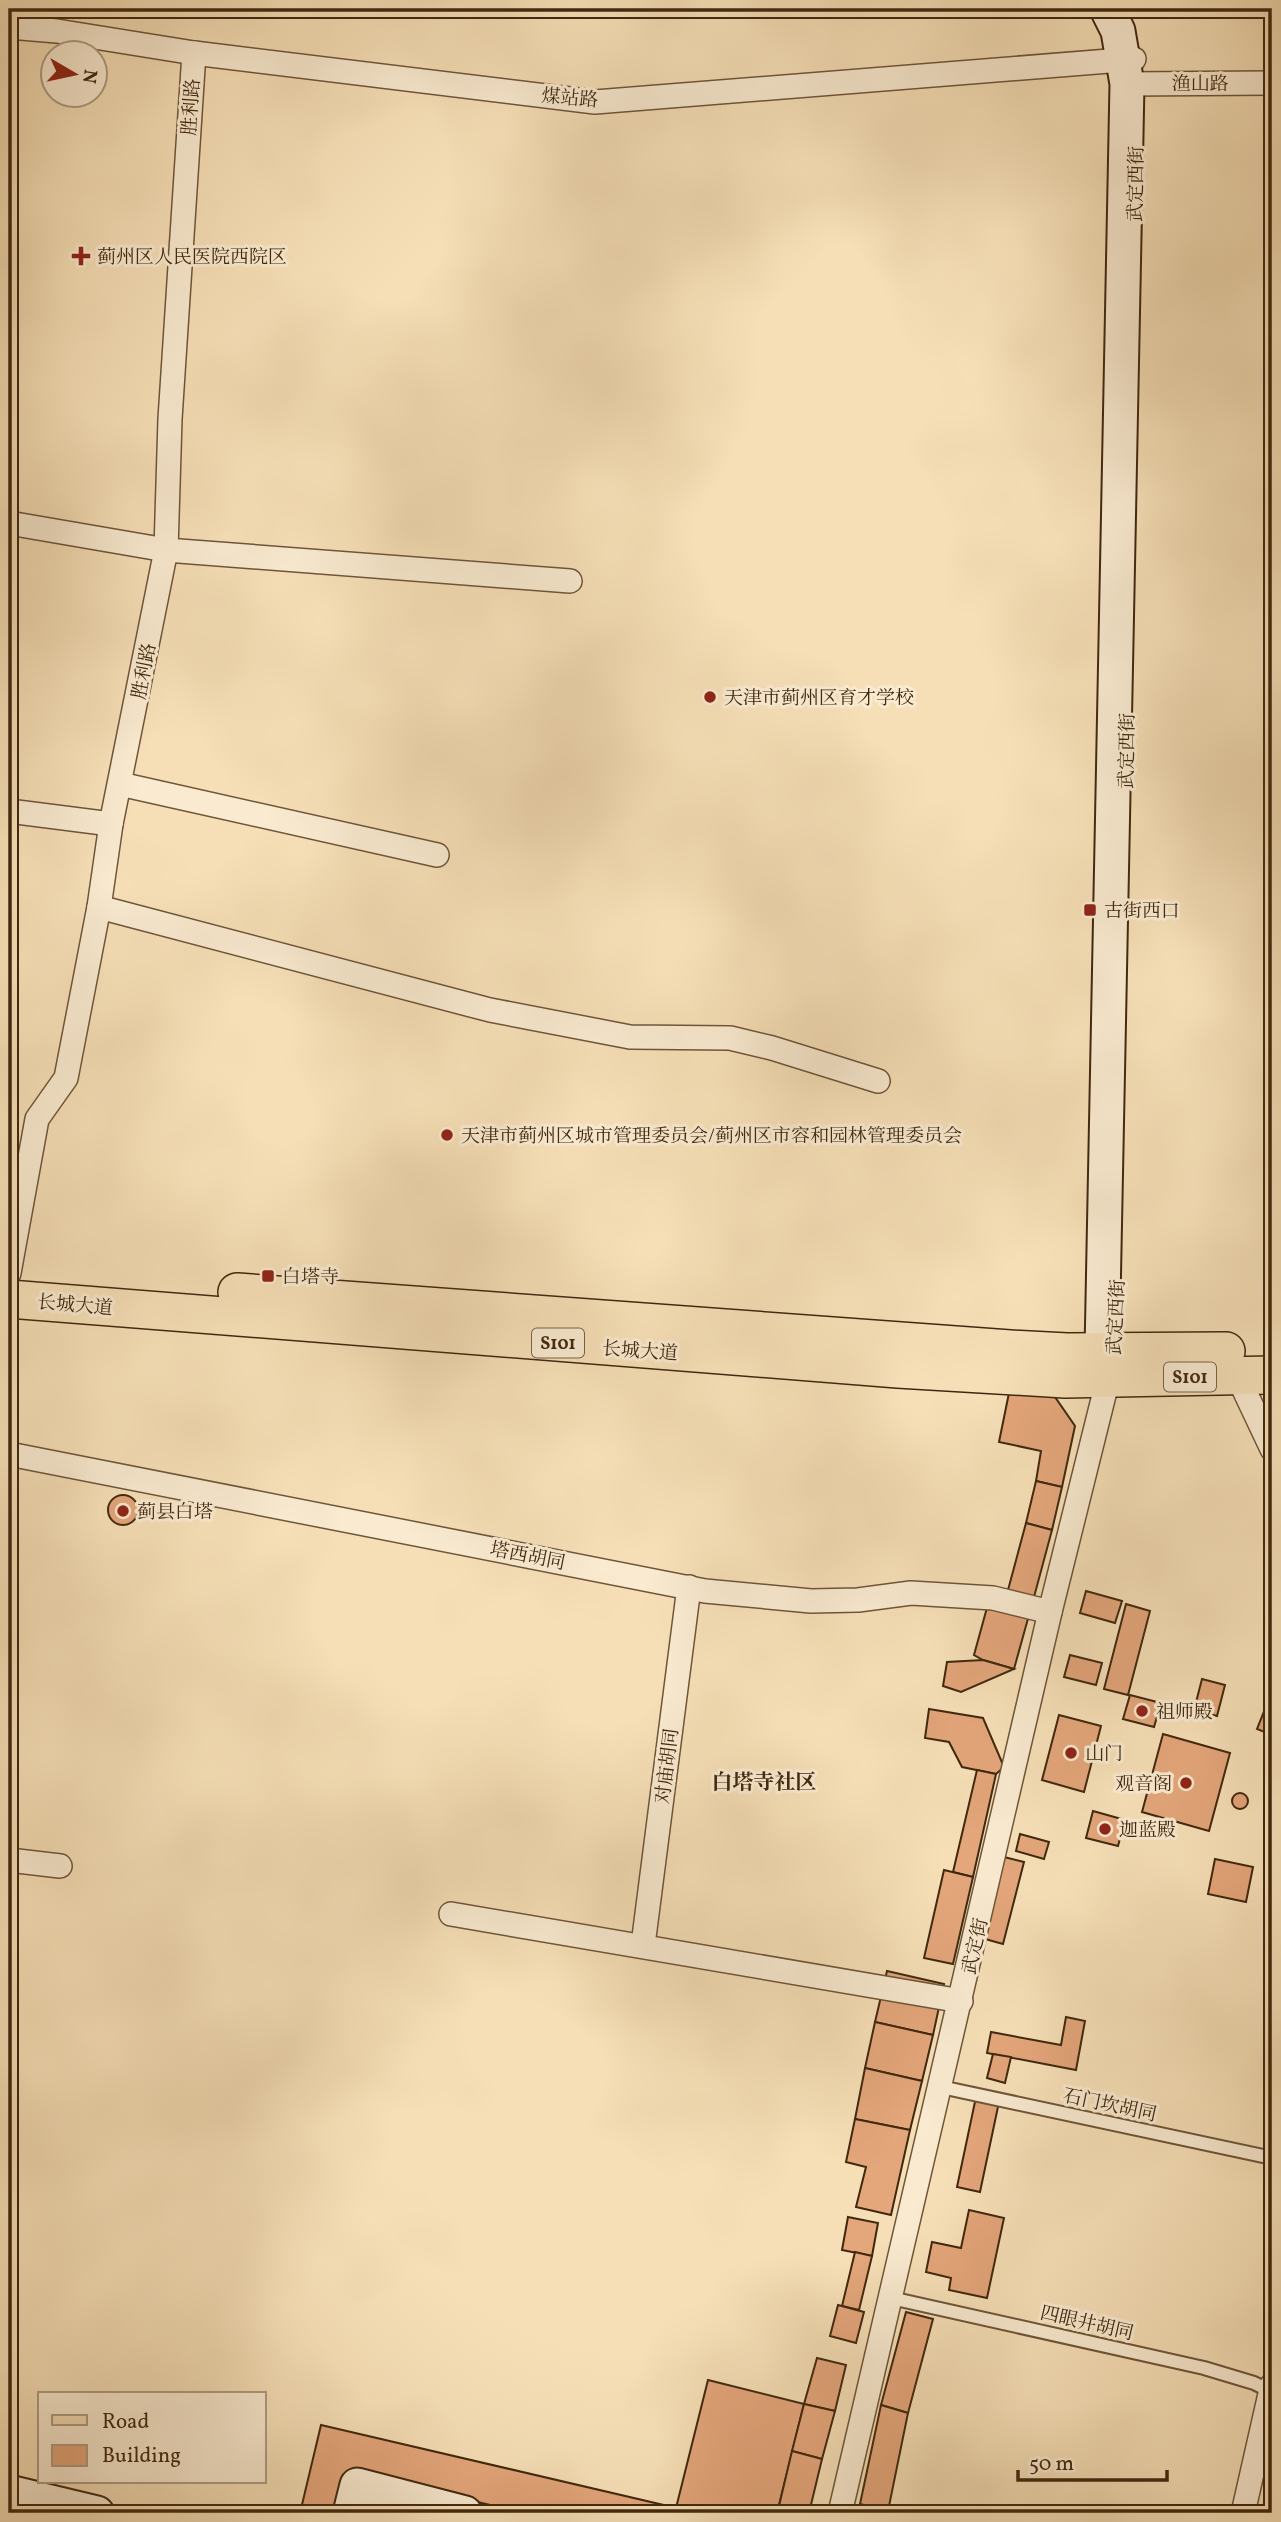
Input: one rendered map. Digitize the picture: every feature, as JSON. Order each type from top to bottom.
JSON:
[{"type":"main road","name":"长城大道","points":[[9,1274],[1010,1349],[1254,1375]]},
{"type":"main road","name":"长城大道","points":[[9,1299],[898,1369],[1109,1361],[1272,1351]]},
{"type":"street","name":"武定西街","points":[[1107,9],[1118,31],[1130,72]]},
{"type":"street","name":"武定西街","points":[[1109,1361],[1130,72],[1126,24],[1119,9]]},
{"type":"street","name":"煤站路","points":[[9,27],[57,31],[194,54],[595,102],[1130,72]]},
{"type":"street","name":"胜利路","points":[[9,1274],[37,1119],[66,1078],[99,907],[111,824],[166,550],[170,419],[194,54]]},
{"type":"street","name":"渔山路","points":[[1130,72],[1272,83]]},
{"type":"street","points":[[9,523],[166,550],[570,580]]},
{"type":"street","points":[[120,784],[437,855]]},
{"type":"street","points":[[9,811],[111,824]]},
{"type":"street","points":[[99,907],[490,1010],[630,1037],[730,1038],[772,1048],[878,1082]]},
{"type":"street","name":"武定街","points":[[840,2513],[1109,1361]]},
{"type":"street","points":[[1254,1375],[1272,1450]]},
{"type":"street","name":"塔西胡同","points":[[9,1454],[705,1591],[811,1601],[858,1600],[911,1593],[993,1598],[1050,1612]]},
{"type":"street","name":"对庙胡同","points":[[643,1945],[689,1587]]},
{"type":"street","points":[[9,1860],[60,1866]]},
{"type":"street","points":[[451,1914],[961,2001]]},
{"type":"street","points":[[1243,2513],[1272,2389]]},
{"type":"street","points":[[350,2513],[357,2485],[465,2513]]},
{"type":"street","points":[[9,2492],[97,2513]]},
{"type":"lane","name":"石门坎胡同","points":[[941,2087],[1272,2158]]},
{"type":"lane","name":"四眼井胡同","points":[[891,2298],[1203,2368],[1272,2389]]},
{"type":"building","points":[[1010,1388],[1055,1397],[1075,1426],[1062,1487],[1036,1481],[1041,1451],[999,1442]]},
{"type":"building","points":[[1036,1481],[1062,1487],[1052,1530],[1026,1523]]},
{"type":"building","name":"蓟县白塔","points":[[123,1495],[134,1499],[138,1510],[134,1521],[123,1525],[112,1521],[108,1510],[112,1499]]},
{"type":"building","points":[[1026,1523],[1052,1530],[1034,1597],[1008,1590]]},
{"type":"building","points":[[1086,1591],[1122,1601],[1115,1623],[1080,1613]]},
{"type":"building","points":[[988,1604],[1029,1615],[1014,1669],[974,1655]]},
{"type":"building","points":[[1126,1604],[1150,1611],[1128,1695],[1104,1689]]},
{"type":"building","points":[[1070,1655],[1102,1663],[1096,1685],[1064,1677]]},
{"type":"building","points":[[983,1660],[1014,1669],[961,1692],[943,1686],[947,1662]]},
{"type":"building","points":[[1202,1679],[1225,1685],[1217,1716],[1194,1710]]},
{"type":"building","name":"祖师殿","points":[[1130,1695],[1161,1703],[1154,1727],[1123,1719]]},
{"type":"building","points":[[1269,1699],[1272,1700],[1272,1735],[1257,1729]]},
{"type":"building","points":[[929,1709],[983,1718],[1004,1767],[996,1774],[962,1767],[949,1742],[925,1738]]},
{"type":"building","name":"山门","points":[[1059,1715],[1101,1726],[1084,1792],[1042,1780]]},
{"type":"building","name":"观音阁","points":[[1163,1734],[1230,1753],[1209,1831],[1142,1812]]},
{"type":"building","points":[[977,1770],[996,1774],[973,1877],[953,1872]]},
{"type":"building","points":[[1240,1793],[1246,1795],[1246,1807],[1240,1809],[1234,1807],[1232,1801],[1234,1795]]},
{"type":"building","name":"迦蓝殿","points":[[1093,1811],[1125,1820],[1118,1846],[1086,1838]]},
{"type":"building","points":[[1020,1834],[1049,1842],[1044,1859],[1016,1851]]},
{"type":"building","points":[[1000,1856],[1024,1862],[1003,1944],[978,1937]]},
{"type":"building","points":[[1215,1859],[1253,1867],[1246,1902],[1208,1894]]},
{"type":"building","points":[[944,1870],[973,1877],[953,1964],[924,1958]]},
{"type":"building","points":[[887,1971],[944,1984],[933,2035],[875,2022]]},
{"type":"building","points":[[1066,2017],[1085,2021],[1076,2070],[987,2053],[991,2032],[1061,2045]]},
{"type":"building","points":[[875,2022],[933,2035],[922,2081],[865,2068]]},
{"type":"building","points":[[993,2054],[1011,2057],[1005,2083],[987,2078]]},
{"type":"building","points":[[865,2068],[922,2081],[910,2130],[855,2119]]},
{"type":"building","points":[[976,2097],[999,2102],[980,2192],[957,2187]]},
{"type":"building","points":[[855,2119],[910,2130],[891,2215],[856,2207],[866,2167],[846,2162]]},
{"type":"building","points":[[969,2210],[1004,2218],[987,2298],[949,2290],[951,2278],[926,2272],[932,2242],[961,2248]]},
{"type":"building","points":[[848,2217],[878,2223],[872,2256],[842,2250]]},
{"type":"building","points":[[855,2252],[872,2256],[859,2310],[842,2306]]},
{"type":"building","points":[[838,2305],[864,2312],[856,2343],[830,2336]]},
{"type":"building","points":[[906,2312],[933,2319],[908,2413],[881,2405]]},
{"type":"building","points":[[817,2358],[846,2365],[835,2411],[804,2404]]},
{"type":"building","points":[[708,2380],[804,2404],[777,2513],[698,2513],[676,2508]]},
{"type":"building","points":[[804,2404],[835,2411],[822,2459],[792,2451]]},
{"type":"building","points":[[881,2405],[908,2413],[888,2511],[860,2504]]},
{"type":"building","points":[[321,2425],[698,2513],[523,2513],[353,2472],[343,2513],[300,2513]]},
{"type":"building","points":[[792,2451],[822,2459],[809,2513],[779,2506]]},
{"type":"building","points":[[779,2506],[805,2513],[777,2513]]},
{"type":"place","name":"蓟州区人民医院西院区","points":[[81,256]]},
{"type":"place","name":"天津市蓟州区育才学校","points":[[710,697]]},
{"type":"place","name":"古街西口","points":[[1090,910]]},
{"type":"place","name":"天津市蓟州区城市管理委员会/蓟州区市容和园林管理委员会","points":[[447,1135]]},
{"type":"place","name":"白塔寺","points":[[268,1276]]},
{"type":"place","name":"蓟县白塔","points":[[123,1511]]},
{"type":"place","name":"祖师殿","points":[[1142,1711]]},
{"type":"place","name":"山门","points":[[1071,1753]]},
{"type":"place","name":"观音阁","points":[[1186,1783]]},
{"type":"place","name":"迦蓝殿","points":[[1105,1829]]},
{"type":"district","name":"白塔寺社区","points":[[764,1782]]}]
